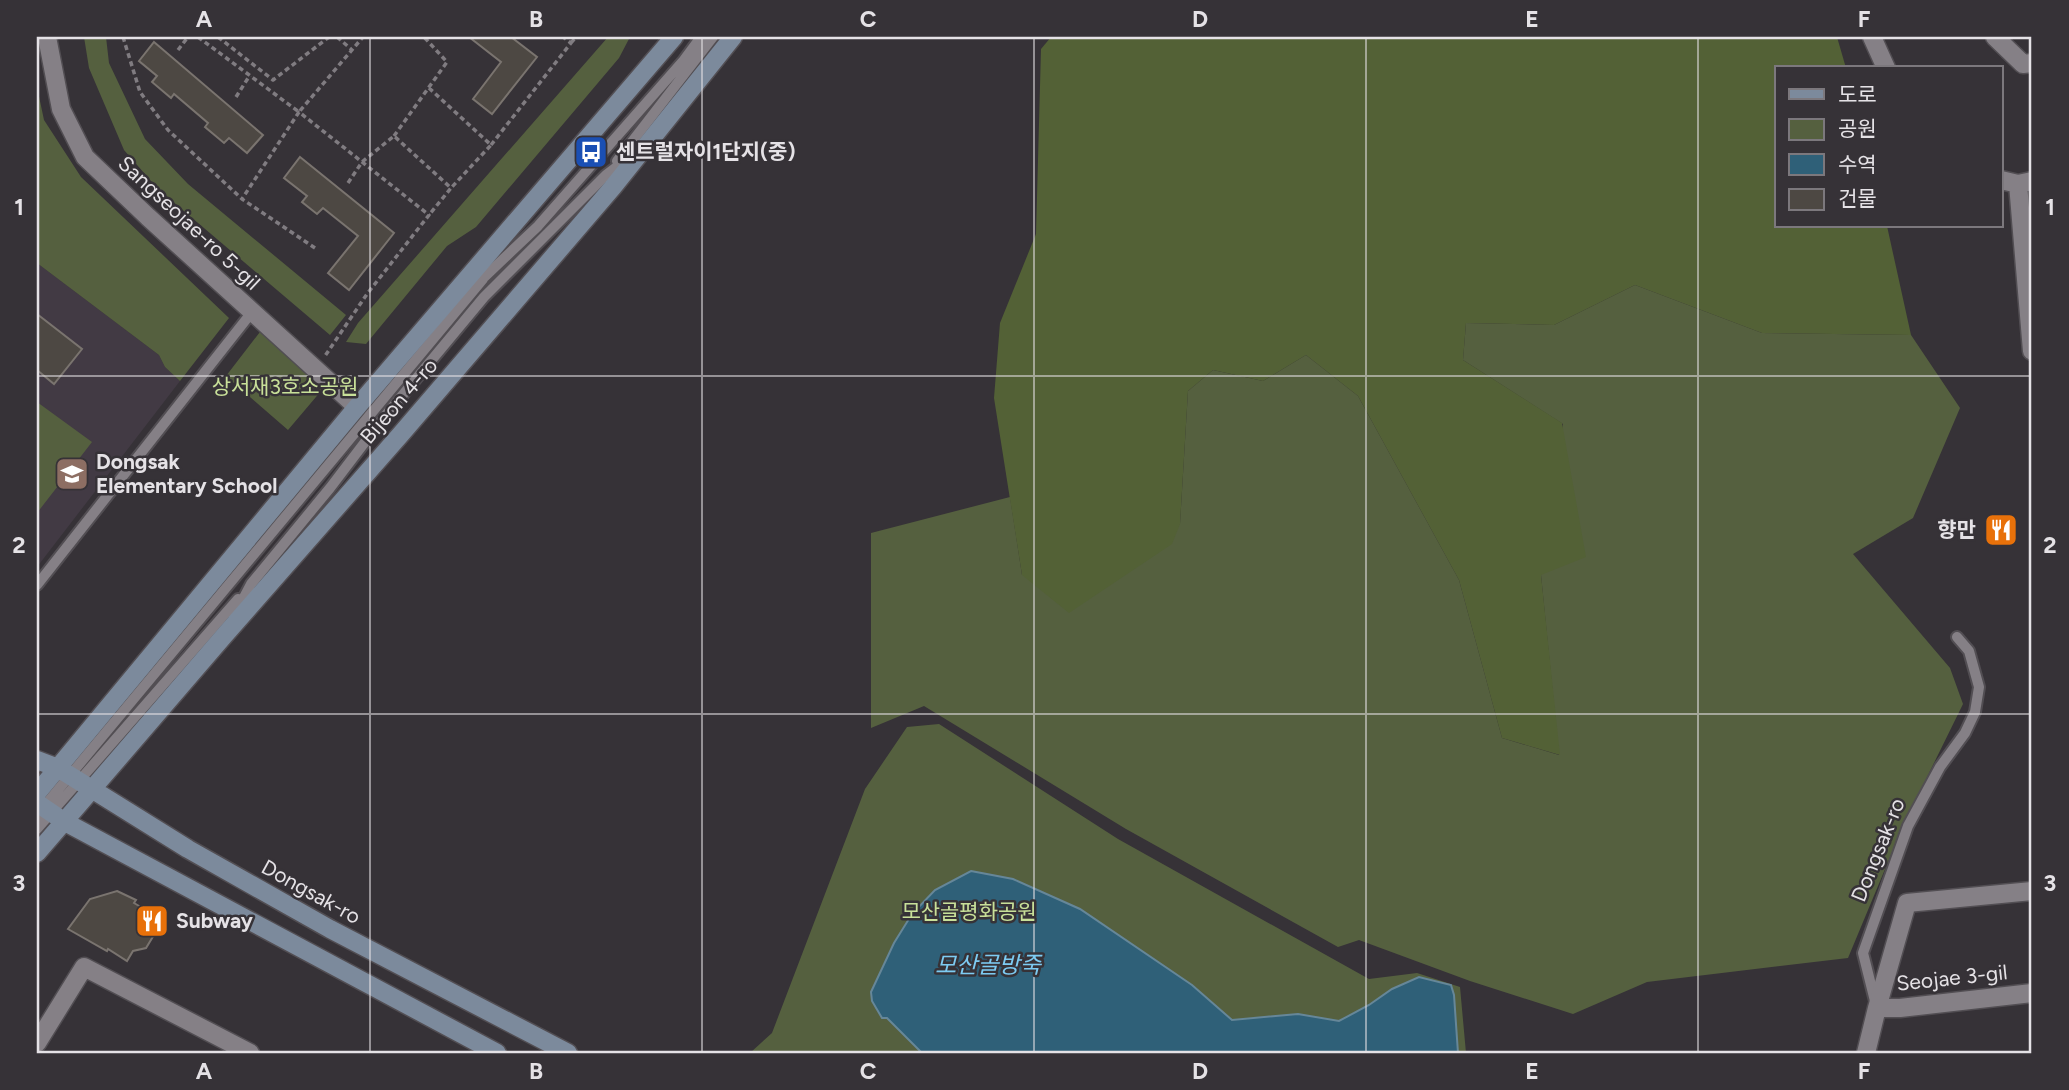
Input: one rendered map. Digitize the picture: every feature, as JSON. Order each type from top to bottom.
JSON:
[{"type":"main road","name":"Bijeon 4-ro","points":[[75,779],[357,407],[674,37]]},
{"type":"main road","name":"Bijeon 4-ro","points":[[75,779],[223,637],[613,187],[733,37]]},
{"type":"main road","name":"Dongsak-ro","points":[[37,760],[75,779],[188,849],[330,929],[568,1053]]},
{"type":"main road","points":[[45,809],[75,779]]},
{"type":"main road","points":[[37,853],[45,809],[75,779]]},
{"type":"main road","points":[[45,809],[497,1053]]},
{"type":"street","name":"Sangseojae-ro 5-gil","points":[[47,37],[61,108],[85,157],[357,407]]},
{"type":"street","points":[[1994,37],[2023,64],[2032,63]]},
{"type":"street","points":[[1876,38],[1885,66]]},
{"type":"street","points":[[2017,182],[2032,351]]},
{"type":"street","points":[[1877,1008],[1907,903],[2032,891]]},
{"type":"street","points":[[37,1043],[84,967],[250,1053]]},
{"type":"street","name":"Seojae 3-gil","points":[[1877,1008],[2032,993]]},
{"type":"street","name":"Dongsak-ro","points":[[1866,1053],[1877,1008]]},
{"type":"lane","points":[[430,321],[483,279],[538,226],[702,37]]},
{"type":"lane","points":[[75,779],[251,584],[484,297],[606,174],[713,37]]},
{"type":"lane","points":[[606,174],[646,144]]},
{"type":"lane","points":[[75,779],[367,416],[483,279]]},
{"type":"lane","points":[[37,585],[252,312]]},
{"type":"lane","points":[[223,637],[251,584]]},
{"type":"lane","name":"Dongsak-ro","points":[[1877,1008],[1863,953],[1908,826],[1940,767],[1965,733],[1975,712],[1979,687],[1969,651],[1957,637]]},
{"type":"lane","points":[[37,829],[45,809]]},
{"type":"path","points":[[123,37],[140,92],[168,130],[242,199],[316,248]]},
{"type":"path","points":[[178,50],[188,37]]},
{"type":"path","points":[[198,37],[299,112],[429,215]]},
{"type":"path","points":[[218,37],[273,80],[329,37]]},
{"type":"path","points":[[337,37],[352,50]]},
{"type":"path","points":[[242,199],[299,112],[363,37]]},
{"type":"path","points":[[348,183],[362,162],[394,136],[447,62],[424,37]]},
{"type":"path","points":[[563,37],[571,43]]},
{"type":"path","points":[[316,370],[367,295],[429,215],[491,145],[576,37]]},
{"type":"path","points":[[236,97],[250,75]]},
{"type":"path","points":[[429,88],[491,145]]},
{"type":"path","points":[[394,136],[451,188]]},
{"type":"shaded area","name":"Dongsak Elementary School","points":[[37,263],[159,355],[165,367],[180,381],[37,567]]},
{"type":"green space","points":[[84,37],[106,37],[109,63],[145,139],[188,184],[346,315],[330,335],[158,189],[124,150],[89,68]]},
{"type":"green space","points":[[608,37],[630,37],[619,58],[476,227],[447,246],[366,344],[346,342],[358,323]]},
{"type":"green space","points":[[1051,37],[1837,37],[1845,66],[1775,66],[1775,228],[1887,228],[1911,335],[1762,333],[1635,285],[1554,325],[1466,323],[1463,360],[1562,423],[1586,557],[1541,575],[1560,755],[1502,738],[1459,580],[1358,396],[1306,355],[1263,381],[1213,370],[1188,391],[1180,524],[1172,544],[1069,613],[1022,575],[994,398],[1000,323],[1036,234],[1041,49]]},
{"type":"green space","points":[[37,87],[44,120],[81,177],[229,318],[180,381],[165,367],[159,355],[37,263]]},
{"type":"green space","points":[[1635,285],[1762,333],[1911,335],[1960,408],[1913,518],[1853,554],[1950,668],[1963,704],[1903,826],[1848,958],[1647,982],[1573,1014],[1470,981],[1359,940],[1338,947],[1126,829],[924,706],[871,728],[871,533],[1010,497],[1022,575],[1180,524],[1188,391],[1213,370],[1263,381],[1306,355],[1358,396],[1459,580],[1502,738],[1559,755],[1541,575],[1563,424],[1463,360],[1466,323],[1554,325]]},
{"type":"green space","name":"상서재3호소공원","points":[[263,328],[327,384],[288,430],[226,376]]},
{"type":"green space","points":[[37,402],[92,442],[37,513]]},
{"type":"green space","name":"모산골평화공원","points":[[939,724],[1118,839],[1369,979],[1417,973],[1460,987],[1466,1053],[750,1053],[772,1033],[865,789],[907,727]]},
{"type":"water","name":"모산골방죽","points":[[971,871],[1013,879],[1080,909],[1192,985],[1232,1020],[1298,1014],[1339,1021],[1392,989],[1419,977],[1451,985],[1458,1053],[922,1053],[887,1018],[882,1018],[872,1001],[871,992],[894,943],[912,914],[935,890]]},
{"type":"building","points":[[469,37],[511,37],[537,57],[492,114],[473,99],[501,62]]},
{"type":"building","points":[[154,42],[263,135],[247,153],[229,138],[224,143],[205,127],[208,123],[174,94],[171,98],[152,82],[157,76],[139,61]]},
{"type":"building","points":[[300,157],[394,233],[349,290],[328,273],[358,236],[323,208],[317,214],[302,202],[307,196],[284,178]]},
{"type":"building","points":[[37,314],[82,349],[54,384],[37,370]]},
{"type":"building","points":[[117,891],[136,900],[134,903],[163,920],[146,948],[133,951],[127,961],[68,929],[90,899]]},
{"type":"place","name":"센트럴자이1단지(중)","points":[[591,152]]},
{"type":"place","name":"Dongsak Elementary School","points":[[72,474]]},
{"type":"place","name":"향만","points":[[2001,530]]},
{"type":"place","name":"Subway","points":[[152,921]]}]
